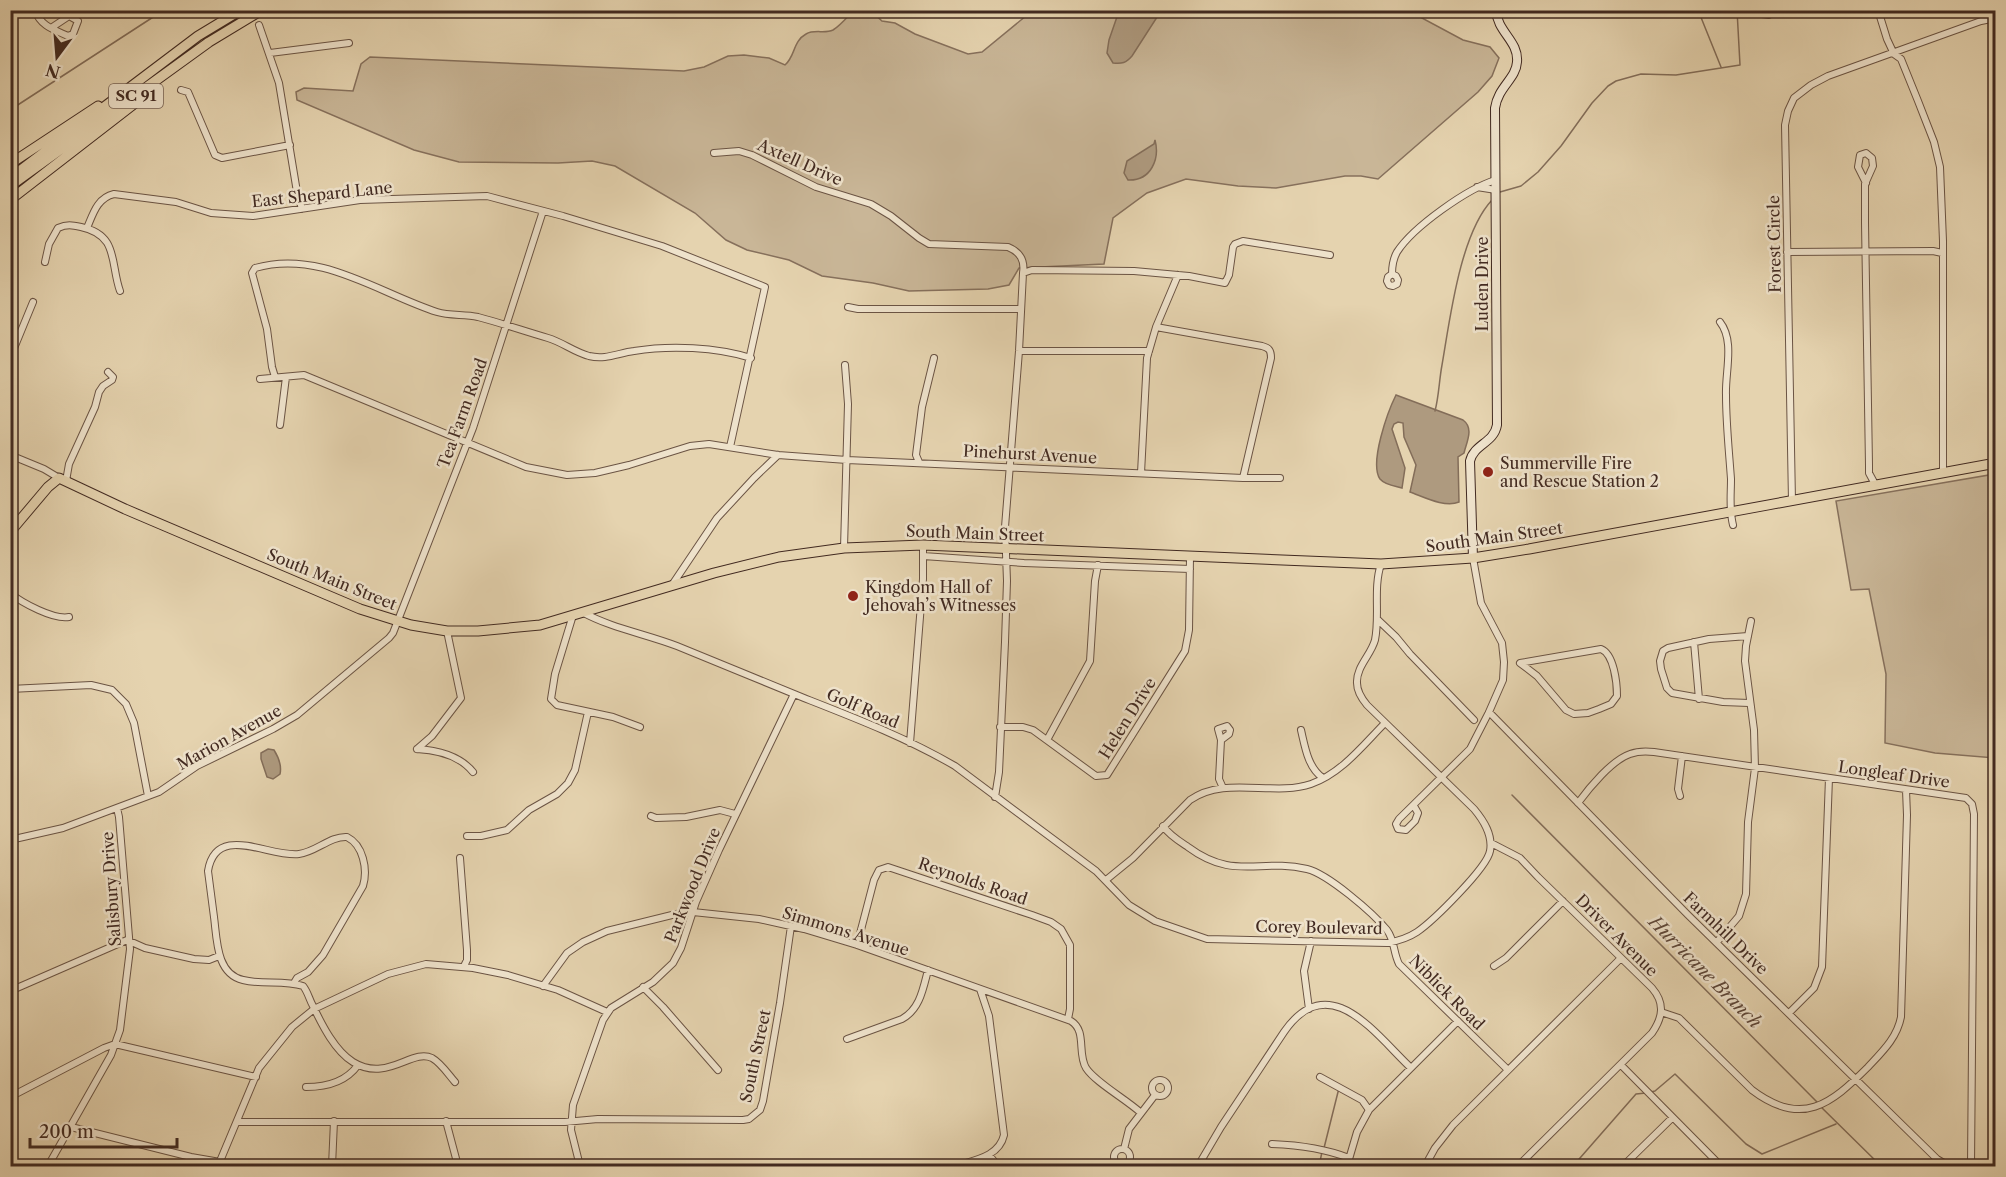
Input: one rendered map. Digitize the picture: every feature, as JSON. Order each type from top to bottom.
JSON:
[{"type":"main road","name":"SC 91","points":[[10,178],[198,36],[241,10]]},
{"type":"main road","name":"SC 91","points":[[10,186],[209,42],[265,10]]},
{"type":"main road","points":[[10,200],[116,120],[181,64]]},
{"type":"main road","points":[[10,164],[140,79]]},
{"type":"main road","name":"South Main Street","points":[[63,480],[360,609],[397,622],[447,630],[478,632],[528,628],[779,556],[844,548],[923,545],[1381,564],[1473,558],[1995,464]]},
{"type":"main road","points":[[10,532],[48,487],[63,480]]},
{"type":"street","points":[[35,10],[38,19],[51,28]]},
{"type":"street","name":"Luden Drive","points":[[1473,558],[1470,461],[1474,450],[1493,436],[1497,425],[1496,101],[1502,87],[1515,71],[1517,58],[1514,46],[1498,22],[1496,10]]},
{"type":"street","points":[[1761,10],[1762,14],[1766,15],[1779,10]]},
{"type":"street","points":[[1878,10],[1894,54],[1901,58],[1939,158],[1943,473]]},
{"type":"street","name":"Forest Circle","points":[[1791,501],[1785,125],[1791,104],[1799,93],[1823,79],[1930,39],[1995,18]]},
{"type":"street","points":[[259,25],[279,83],[297,192],[302,209]]},
{"type":"street","points":[[270,53],[349,43]]},
{"type":"street","points":[[181,90],[188,92],[212,151],[218,157],[226,158],[290,145]]},
{"type":"street","name":"Axtell Drive","points":[[714,153],[739,151],[752,155],[816,187],[871,204],[929,244],[1008,247],[1018,252],[1022,259],[1023,273]]},
{"type":"street","points":[[1392,274],[1393,261],[1399,249],[1439,212],[1477,187],[1496,180]]},
{"type":"street","points":[[1866,183],[1869,473],[1876,486]]},
{"type":"street","points":[[1477,187],[1496,190]]},
{"type":"street","name":"East Shepard Lane","points":[[87,228],[98,204],[107,196],[114,194],[176,202],[211,213],[253,216],[360,200],[487,196],[662,246],[765,287],[751,358]]},
{"type":"street","name":"Tea Farm Road","points":[[397,622],[468,441],[543,211]]},
{"type":"street","points":[[45,262],[49,244],[58,228],[70,225],[87,228],[104,238],[110,246],[120,291]]},
{"type":"street","points":[[995,797],[998,785],[1007,562],[1005,534],[1023,273],[1032,270],[1134,271],[1225,283],[1229,275],[1233,247],[1243,241],[1330,255]]},
{"type":"street","points":[[1787,252],[1933,250],[1942,253]]},
{"type":"street","points":[[275,377],[267,329],[252,276],[255,268],[290,264],[336,270],[436,311],[477,317],[551,338],[576,352],[597,357],[613,356],[636,350],[699,348],[751,358],[730,447]]},
{"type":"street","points":[[1141,472],[1149,351],[1156,327],[1178,275]]},
{"type":"street","points":[[10,358],[33,302]]},
{"type":"street","points":[[848,307],[858,309],[1020,309]]},
{"type":"street","points":[[1720,322],[1725,330],[1727,349],[1726,397],[1731,489],[1729,512],[1733,525]]},
{"type":"street","points":[[1156,327],[1262,346],[1270,351],[1271,358],[1243,478]]},
{"type":"street","points":[[1019,351],[1149,351]]},
{"type":"street","points":[[919,462],[916,455],[922,407],[934,358]]},
{"type":"street","points":[[844,548],[848,404],[845,365]]},
{"type":"street","points":[[10,455],[44,469],[63,480],[95,407],[99,392],[112,380],[113,377],[108,372]]},
{"type":"street","name":"Pinehurst Avenue","points":[[260,379],[304,375],[468,441],[526,467],[567,476],[595,473],[696,445],[710,444],[778,455],[846,460],[1280,478]]},
{"type":"street","points":[[280,425],[286,377]]},
{"type":"street","points":[[672,585],[717,518],[778,455]]},
{"type":"street","points":[[910,743],[923,545]]},
{"type":"street","points":[[923,556],[1007,562],[1190,569]]},
{"type":"street","name":"Helen Drive","points":[[1000,727],[1028,728],[1096,776],[1107,775],[1185,651],[1189,637],[1190,557]]},
{"type":"street","points":[[1414,806],[1470,748],[1503,680],[1504,662],[1500,639],[1480,603],[1473,558]]},
{"type":"street","points":[[1381,564],[1377,575],[1377,619],[1373,646],[1361,666],[1357,683],[1363,700],[1466,800],[1482,818],[1491,843]]},
{"type":"street","points":[[1047,740],[1091,656],[1098,565]]},
{"type":"street","points":[[10,593],[36,609],[62,618],[69,617]]},
{"type":"street","points":[[577,613],[555,674],[550,697],[557,705],[596,713],[640,727]]},
{"type":"street","name":"Golf Road","points":[[577,613],[676,646],[910,743],[955,766],[1106,880]]},
{"type":"street","points":[[1377,619],[1473,720]]},
{"type":"street","points":[[1717,942],[1736,921],[1745,900],[1748,872],[1748,822],[1755,768],[1754,730],[1745,661],[1751,621]]},
{"type":"street","name":"Marion Avenue","points":[[10,840],[63,828],[148,796],[167,787],[213,758],[273,729],[297,715],[389,638],[397,622]]},
{"type":"street","points":[[447,630],[461,698],[432,736],[417,749],[437,752],[460,761],[473,772]]},
{"type":"street","points":[[1748,636],[1717,638],[1665,649],[1660,661],[1669,691],[1676,695],[1749,704]]},
{"type":"street","points":[[1694,642],[1699,699]]},
{"type":"street","points":[[1504,662],[1520,663],[1605,650],[1611,658],[1617,696],[1611,704],[1599,710],[1581,715],[1574,714],[1566,710],[1537,676],[1520,663]]},
{"type":"street","points":[[10,689],[91,686],[112,690],[126,704],[137,732],[148,796]]},
{"type":"street","name":"Parkwood Drive","points":[[608,1012],[662,975],[673,963],[681,948],[696,902],[735,814],[794,694]]},
{"type":"street","points":[[467,836],[481,836],[507,830],[537,804],[561,791],[575,770],[588,712]]},
{"type":"street","name":"Farmhill Drive","points":[[1489,712],[1717,942],[1937,1159],[1949,1167]]},
{"type":"street","points":[[1106,880],[1133,858],[1195,796],[1223,788],[1294,788],[1308,785],[1344,765],[1385,723]]},
{"type":"street","points":[[1301,730],[1310,762],[1316,773],[1323,778]]},
{"type":"street","points":[[1221,740],[1219,779],[1223,788]]},
{"type":"street","name":"Longleaf Drive","points":[[1578,803],[1602,776],[1628,755],[1645,751],[1966,798],[1974,809],[1971,1167]]},
{"type":"street","points":[[1680,796],[1678,789],[1682,756]]},
{"type":"street","points":[[1789,1013],[1814,988],[1822,967],[1829,778]]},
{"type":"street","points":[[1518,1167],[1652,1033],[1662,1012],[1679,1018],[1752,1090],[1779,1106],[1803,1109],[1820,1105],[1839,1094],[1856,1079],[1887,1048],[1901,1017],[1906,790]]},
{"type":"street","name":"Salisbury Drive","points":[[48,1167],[115,1044],[120,1030],[130,940],[117,808]]},
{"type":"street","points":[[651,816],[656,818],[686,817],[720,810],[735,814]]},
{"type":"street","name":"Niblick Road","points":[[1163,826],[1194,852],[1220,865],[1297,867],[1319,873],[1377,919],[1394,942],[1394,951],[1399,964],[1507,1069]]},
{"type":"street","points":[[294,983],[297,978],[308,972],[322,955],[363,886],[366,875],[363,860],[357,846],[347,837],[338,837],[308,852],[298,854],[236,844],[223,848],[216,854],[210,862],[208,871],[219,956],[229,973],[242,980],[294,983],[305,988],[314,1009],[341,1052],[358,1065],[379,1069],[400,1065],[415,1057],[423,1056],[432,1058],[455,1082]]},
{"type":"street","name":"Driver Avenue","points":[[1491,843],[1526,863],[1656,994],[1661,1003],[1662,1012]]},
{"type":"street","name":"Corey Boulevard","points":[[1106,880],[1129,905],[1142,914],[1207,939],[1380,944],[1394,942],[1412,935],[1427,924],[1478,873],[1489,857],[1491,843]]},
{"type":"street","points":[[460,858],[467,950],[467,960],[464,966]]},
{"type":"street","name":"Reynolds Road","points":[[857,945],[874,880],[879,870],[888,867],[1056,925],[1065,934],[1070,945],[1068,1019]]},
{"type":"street","points":[[1494,966],[1506,958],[1563,901]]},
{"type":"street","name":"Simmons Avenue","points":[[543,986],[567,953],[583,942],[607,932],[676,914],[693,912],[759,919],[857,945],[1068,1019],[1076,1024],[1080,1031],[1082,1056],[1087,1070],[1141,1113]]},
{"type":"street","name":"South Street","points":[[238,1122],[571,1122],[598,1119],[749,1119],[760,1110],[791,926]]},
{"type":"street","points":[[10,991],[100,953],[123,940],[130,940],[140,947],[194,959],[208,960],[219,956]]},
{"type":"street","points":[[1309,1009],[1304,971],[1311,941]]},
{"type":"street","points":[[1425,1167],[1443,1136],[1507,1069],[1621,958]]},
{"type":"street","points":[[71,1127],[219,1164],[261,1065],[292,1027],[314,1009],[388,974],[436,963],[508,975],[558,990],[608,1012],[603,1020],[573,1106],[572,1137],[580,1167]]},
{"type":"street","points":[[847,1039],[910,1014],[919,1000],[928,970]]},
{"type":"street","points":[[643,987],[718,1070]]},
{"type":"street","points":[[956,1167],[989,1155],[1000,1145],[1004,1135],[989,1016],[980,989]]},
{"type":"street","points":[[1198,1167],[1221,1127],[1284,1032],[1295,1017],[1309,1009],[1329,1006],[1347,1009],[1411,1068]]},
{"type":"street","points":[[1347,1167],[1357,1132],[1369,1110],[1458,1021]]},
{"type":"street","points":[[10,1097],[115,1044],[256,1077]]},
{"type":"street","points":[[306,1087],[321,1087],[346,1078],[358,1065]]},
{"type":"street","points":[[1621,1065],[1720,1166]]},
{"type":"street","points":[[1320,1077],[1362,1100],[1369,1110]]},
{"type":"street","points":[[1124,1149],[1129,1129],[1155,1095]]},
{"type":"street","points":[[1623,1167],[1672,1118]]},
{"type":"street","points":[[332,1167],[334,1121]]},
{"type":"street","points":[[446,1121],[458,1167]]},
{"type":"street","points":[[1272,1144],[1312,1149],[1349,1158]]},
{"type":"street","points":[[989,1155],[998,1167]]},
{"type":"shaded area","points":[[854,10],[871,11],[882,21],[895,23],[915,34],[968,54],[982,52],[1032,11],[1409,11],[1463,40],[1490,47],[1499,58],[1492,76],[1478,92],[1378,179],[1345,176],[1276,188],[1186,179],[1147,193],[1113,218],[1104,264],[1019,268],[1009,285],[988,289],[909,291],[822,276],[789,260],[747,250],[726,240],[695,213],[615,166],[592,161],[459,162],[414,150],[297,100],[296,92],[304,88],[353,91],[361,64],[370,57],[684,71],[704,67],[728,56],[744,55],[769,58],[785,65],[802,37],[809,33],[833,30]]},
{"type":"shaded area","points":[[1119,11],[1161,11],[1132,56],[1126,62],[1113,63],[1107,53]]},
{"type":"shaded area","points":[[1155,140],[1156,154],[1152,168],[1143,177],[1128,180],[1124,173],[1127,161],[1154,144]]},
{"type":"shaded area","points":[[1396,395],[1466,423],[1469,431],[1468,439],[1464,453],[1458,457],[1459,502],[1441,503],[1410,492],[1416,465],[1404,437],[1403,423],[1394,424],[1392,429],[1405,468],[1402,488],[1387,484],[1380,479],[1377,471],[1378,450]]},
{"type":"shaded area","points":[[1995,474],[1995,758],[1935,753],[1885,743],[1886,674],[1869,589],[1851,590],[1836,501]]},
{"type":"shaded area","points":[[268,749],[274,750],[280,765],[280,774],[273,779],[267,777],[261,759],[261,753]]},
{"type":"waterway","points":[[10,110],[164,10]]},
{"type":"waterway","points":[[1698,10],[1721,67]]},
{"type":"waterway","points":[[1500,192],[1521,186],[1538,172],[1561,146],[1592,103],[1616,81],[1641,74],[1676,75],[1740,65],[1737,10]]},
{"type":"waterway","points":[[1435,411],[1449,325],[1464,255],[1481,215],[1492,200]]},
{"type":"waterway","name":"Hurricane Branch","points":[[1512,795],[1817,1102]]},
{"type":"waterway","points":[[1651,1092],[1675,1074],[1746,1144],[1762,1154],[1836,1124]]},
{"type":"waterway","points":[[1324,1148],[1339,1088]]},
{"type":"waterway","points":[[1573,1166],[1636,1094],[1646,1093]]},
{"type":"waterway","name":"Hurricane Branch","points":[[1820,1106],[1881,1166]]},
{"type":"waterway","points":[[1319,1166],[1322,1152]]},
{"type":"place","name":"Summerville Fire and Rescue Station 2","points":[[1488,472]]},
{"type":"place","name":"Kingdom Hall of Jehovah’s Witnesses","points":[[853,596]]}]
